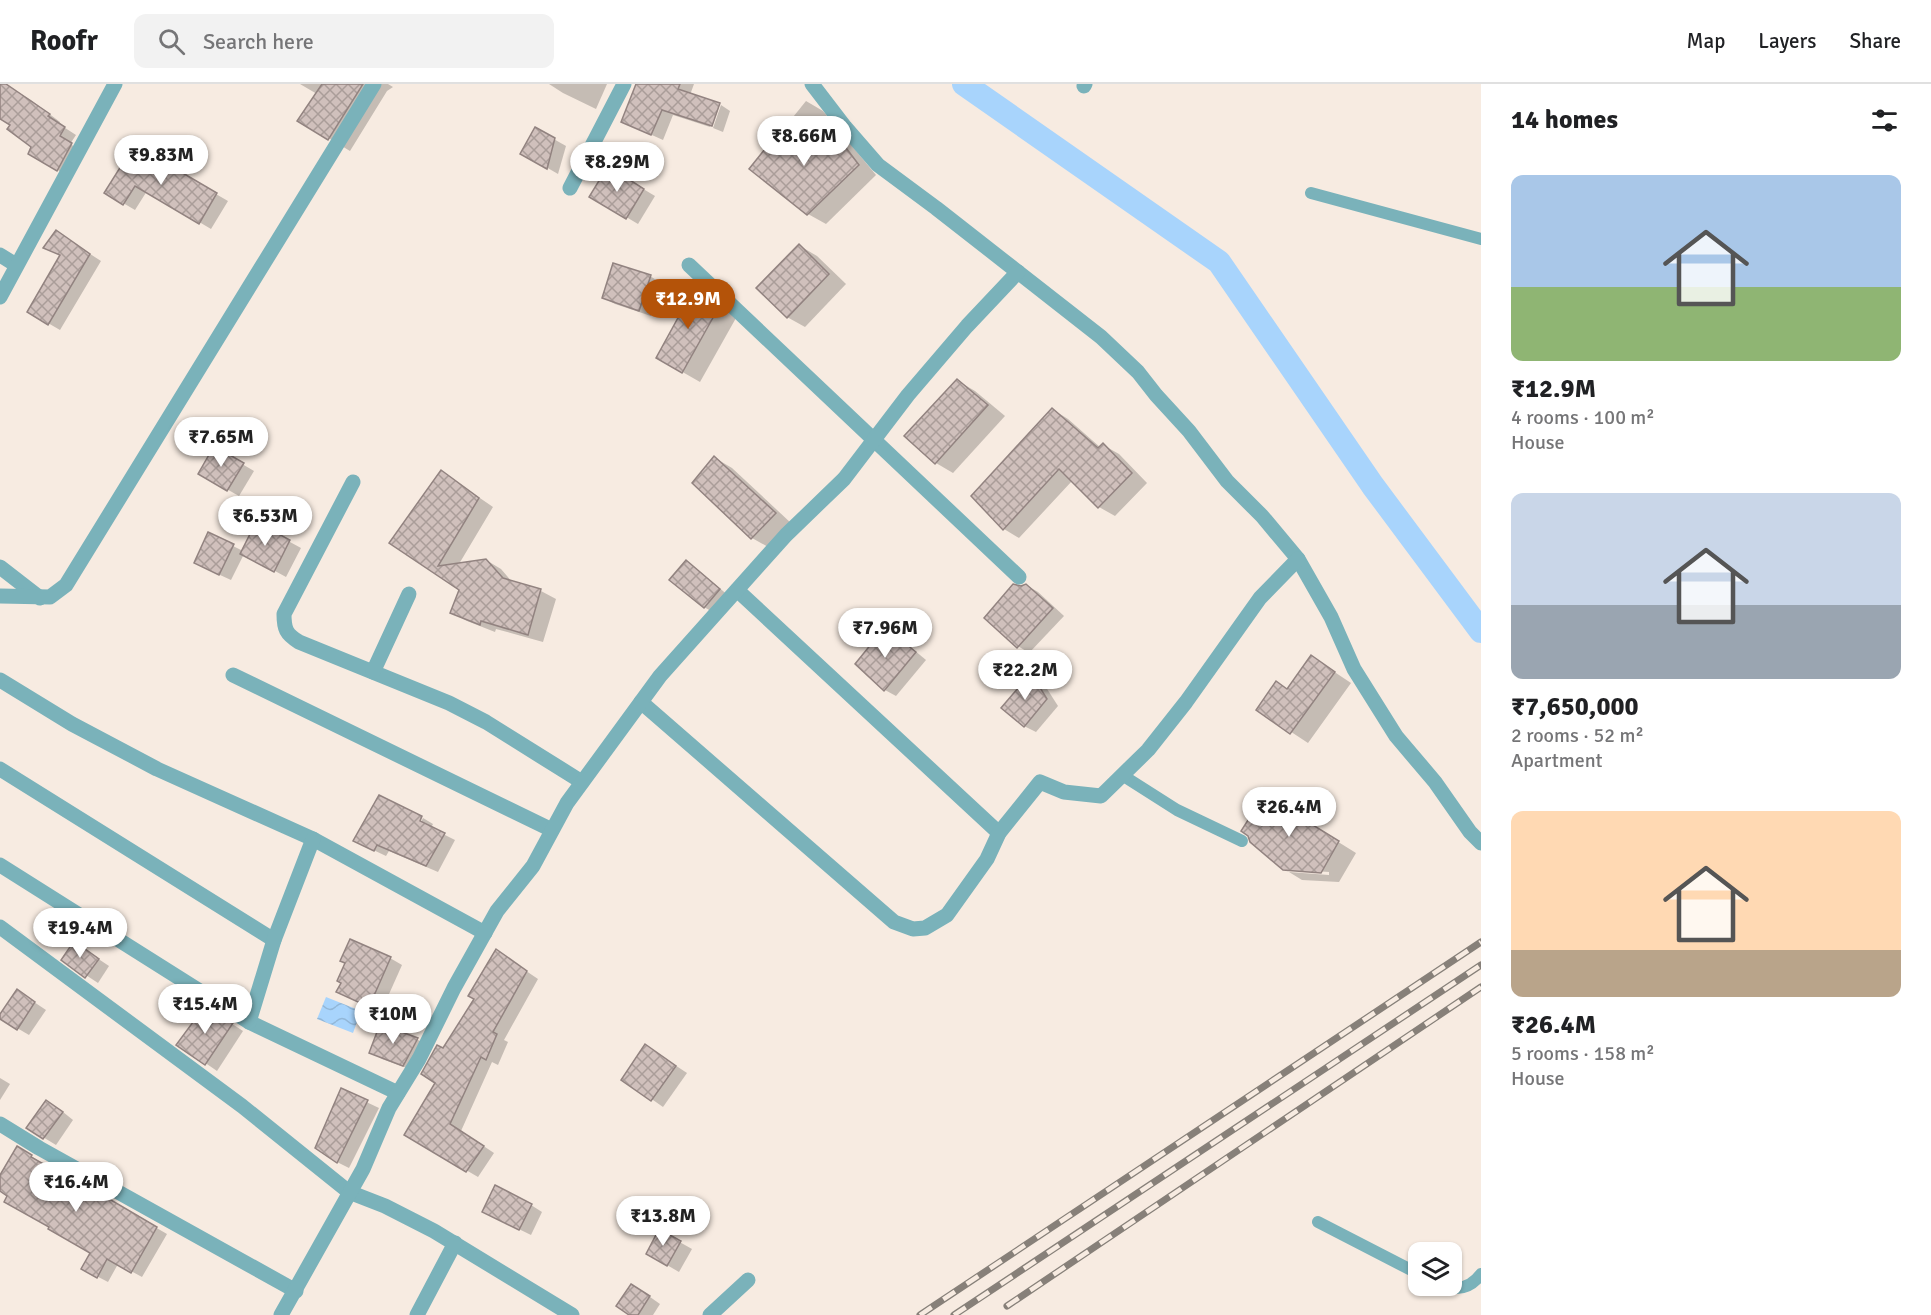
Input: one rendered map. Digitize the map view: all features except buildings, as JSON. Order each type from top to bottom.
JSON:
[{"type":"street","points":[[0,297],[115,84]]},
{"type":"street","points":[[0,596],[50,597],[66,585],[374,84]]},
{"type":"street","points":[[570,188],[624,84]]},
{"type":"street","points":[[812,84],[845,128],[878,165],[1101,337],[1138,372],[1189,431],[1227,481],[1262,516],[1298,559],[1331,617],[1354,669],[1390,726],[1435,782],[1470,832],[1481,843]]},
{"type":"street","points":[[0,255],[16,265]]},
{"type":"street","points":[[689,265],[1019,577]]},
{"type":"street","points":[[281,1315],[363,1169],[389,1108],[419,1059],[454,988],[497,911],[533,866],[567,803],[660,676],[786,535],[844,479],[967,326],[1018,272]]},
{"type":"street","points":[[353,482],[284,614],[287,635],[468,712],[582,782]]},
{"type":"street","points":[[640,702],[894,922],[913,928],[925,928],[947,915],[987,859],[999,833],[1040,782],[1064,792],[1101,796],[1148,750],[1186,702],[1260,598],[1298,559]]},
{"type":"street","points":[[0,567],[40,598]]},
{"type":"street","points":[[737,590],[999,833]]},
{"type":"street","points":[[373,672],[409,594]]},
{"type":"street","points":[[234,675],[552,830]]},
{"type":"street","points":[[0,680],[72,724],[157,768],[313,839],[485,933]]},
{"type":"street","points":[[0,769],[274,940]]},
{"type":"street","points":[[249,1022],[274,940],[313,839]]},
{"type":"street","points":[[0,865],[249,1022],[398,1093]]},
{"type":"street","points":[[0,927],[242,1106],[349,1192],[385,1206],[454,1243],[572,1315]]},
{"type":"street","points":[[0,1124],[39,1148],[296,1290]]},
{"type":"street","points":[[417,1315],[454,1243]]},
{"type":"street","points":[[710,1315],[748,1280]]},
{"type":"lane","points":[[1311,193],[1481,239]]},
{"type":"lane","points":[[1122,775],[1177,810],[1242,841]]},
{"type":"lane","points":[[1318,1222],[1408,1268]]},
{"type":"lane","points":[[1462,1288],[1474,1283],[1481,1274]]},
{"type":"water","points":[[326,997],[361,1011],[353,1033],[317,1019]]},
{"type":"waterway","points":[[964,84],[1219,262],[1373,486],[1481,631]]},
{"type":"railway","points":[[920,1315],[1481,942]]},
{"type":"railway","points":[[954,1315],[1481,965]]},
{"type":"railway","points":[[1007,1306],[1481,987]]}]
